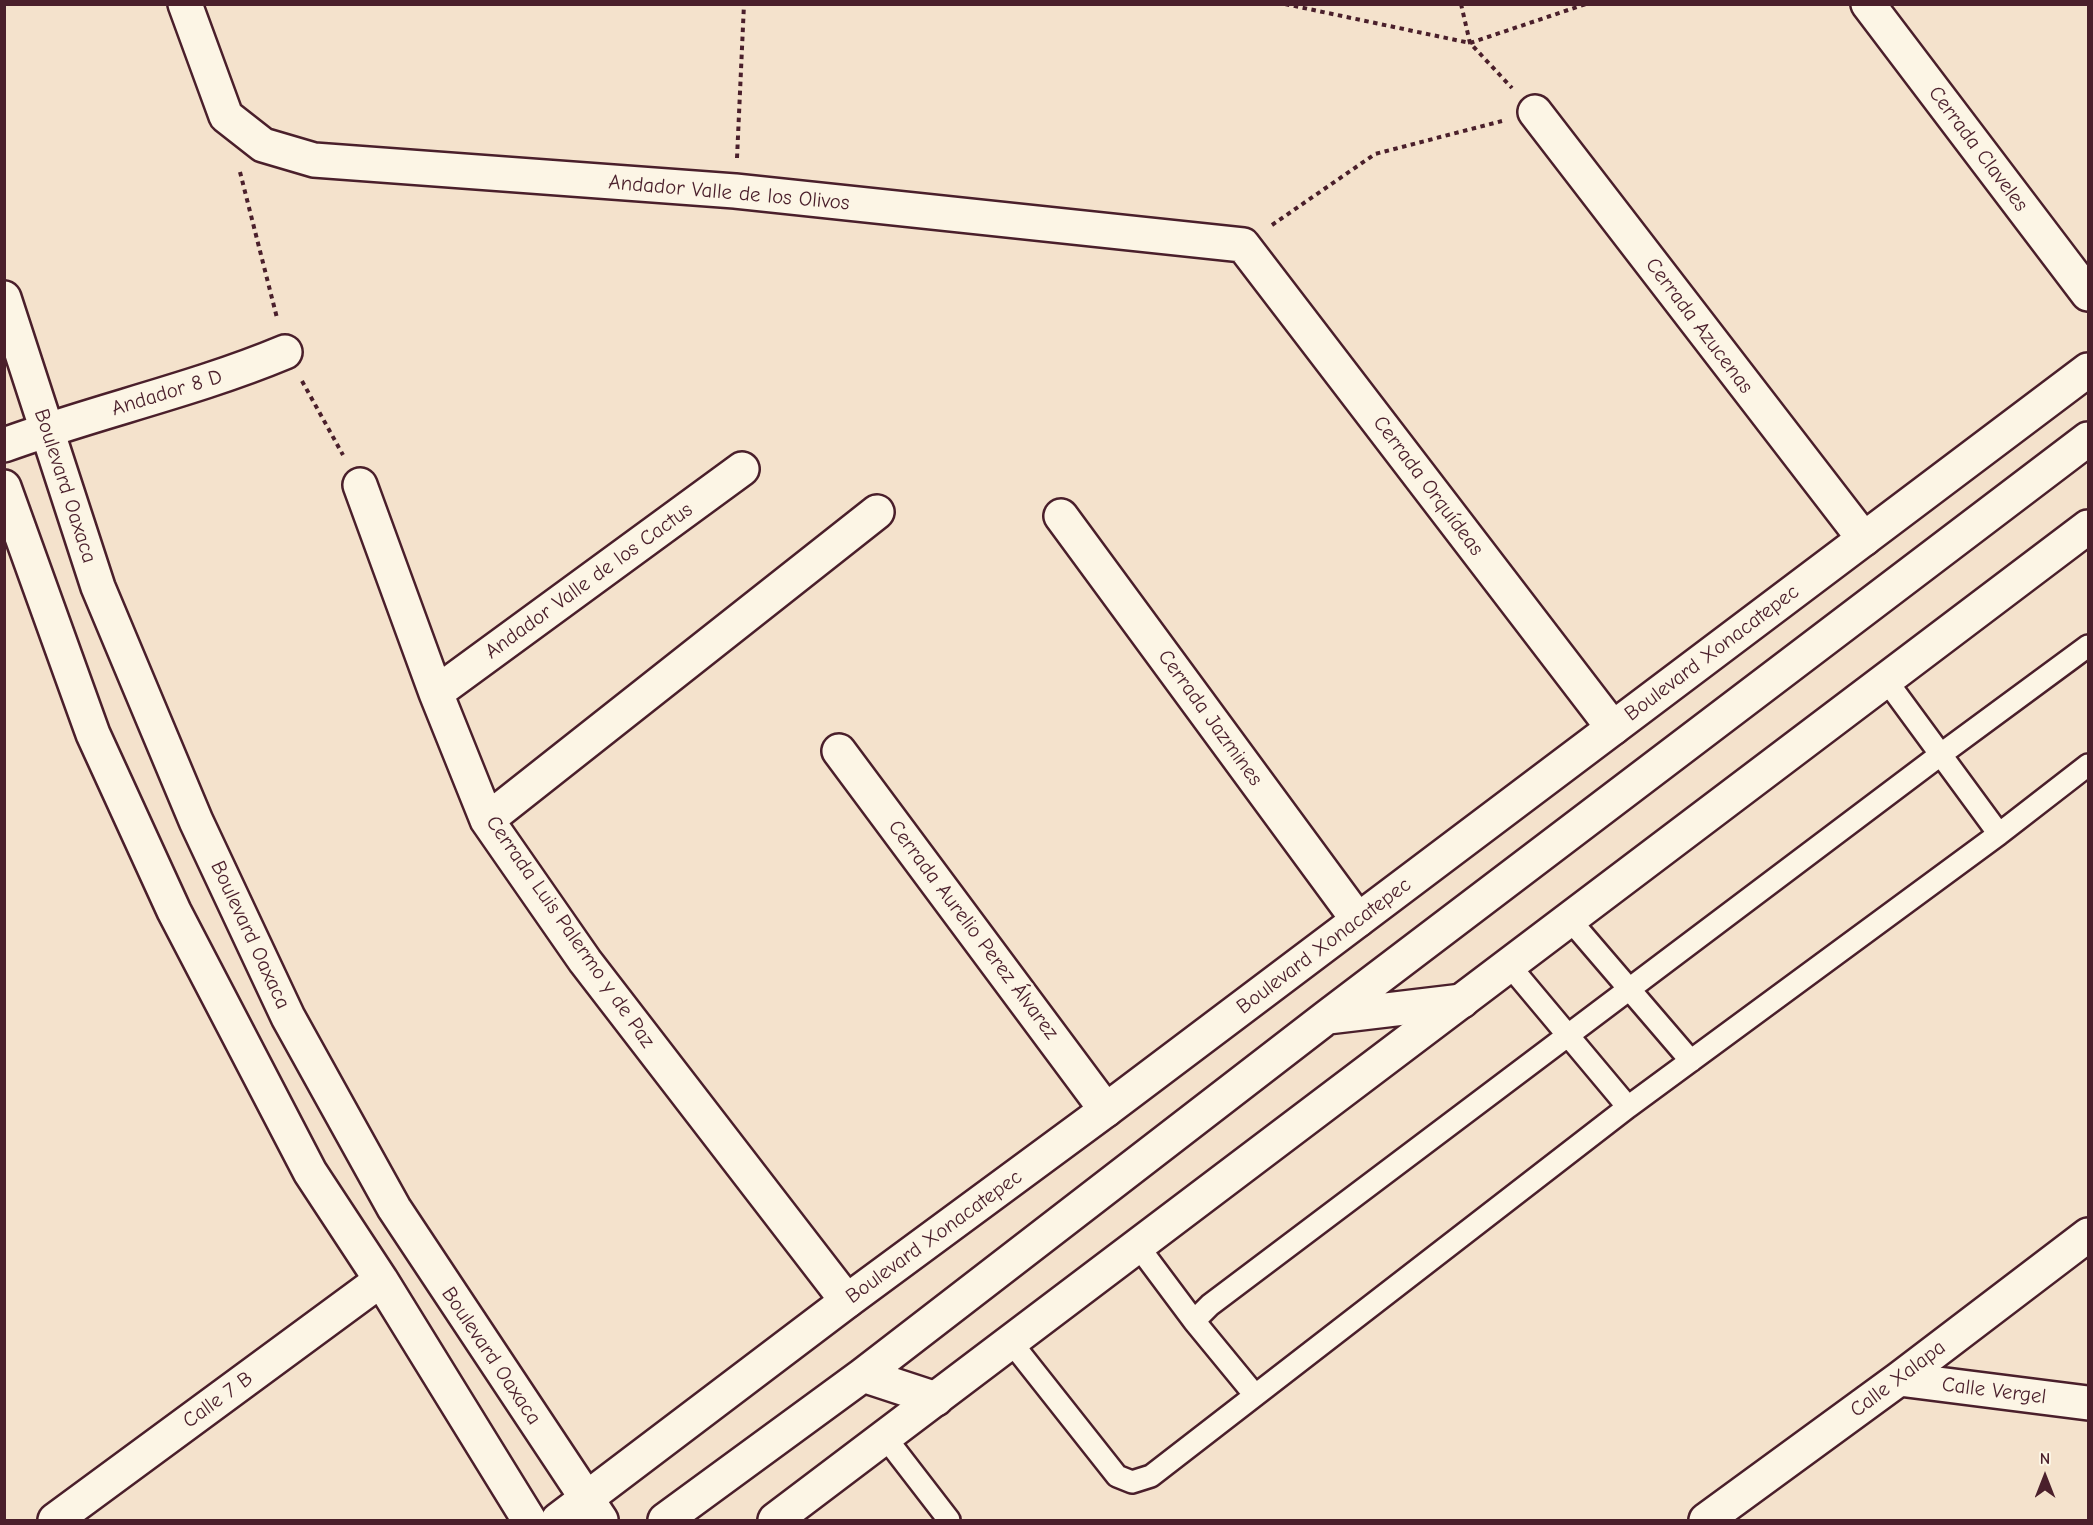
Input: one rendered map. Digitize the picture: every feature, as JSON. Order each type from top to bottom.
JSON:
[{"type":"street","points":[[185,4],[226,116]]},
{"type":"street","name":"Cerrada Claveles","points":[[1868,4],[2088,294]]},
{"type":"street","name":"Cerrada Azucenas","points":[[1535,112],[1864,538]]},
{"type":"street","name":"Andador Valle de los Olivos","points":[[226,116],[262,145],[314,160],[735,192],[1243,245]]},
{"type":"street","name":"Cerrada Orquídeas","points":[[1243,245],[1613,728]]},
{"type":"street","name":"Boulevard Oaxaca","points":[[4,298],[98,587],[196,821],[288,1017],[393,1208],[593,1509]]},
{"type":"street","name":"Andador 8 D","points":[[4,445],[47,429],[246,369],[285,352]]},
{"type":"street","name":"Boulevard Xonacatepec","points":[[558,1521],[593,1509],[847,1301],[1106,1110],[2088,369]]},
{"type":"street","points":[[665,1521],[863,1375],[1327,1017],[2088,439]]},
{"type":"street","name":"Andador Valle de los Cactus","points":[[436,693],[742,469]]},
{"type":"street","name":"Cerrada Luis Palermo y de Paz","points":[[360,485],[436,693],[487,820],[585,961],[847,1301]]},
{"type":"street","points":[[4,488],[93,734],[174,911],[310,1172],[381,1280],[529,1521]]},
{"type":"street","points":[[487,820],[877,512]]},
{"type":"street","name":"Cerrada Jazmines","points":[[1061,516],[1358,920]]},
{"type":"street","points":[[775,1521],[2088,527]]},
{"type":"street","name":"Cerrada Aurelio Perez Álvarez","points":[[839,751],[1106,1110]]},
{"type":"street","points":[[1327,1017],[1462,1001]]},
{"type":"street","name":"Calle Xalapa","points":[[1706,1521],[1899,1379],[2088,1235]]},
{"type":"street","name":"Calle 7 B","points":[[55,1521],[381,1280]]},
{"type":"street","points":[[863,1375],[936,1398]]},
{"type":"street","name":"Calle Vergel","points":[[1899,1379],[2088,1403]]},
{"type":"lane","points":[[1194,1321],[1220,1298],[2088,646]]},
{"type":"lane","points":[[1886,680],[2000,834]]},
{"type":"lane","points":[[1011,1342],[1117,1476],[1132,1482],[1151,1476],[1254,1394],[1628,1107],[2000,834],[2088,765]]},
{"type":"lane","points":[[1570,920],[1691,1061]]},
{"type":"lane","points":[[1509,965],[1628,1107]]},
{"type":"lane","points":[[1138,1246],[1194,1321],[1254,1394]]},
{"type":"lane","points":[[885,1437],[949,1521]]},
{"type":"path","points":[[735,192],[744,4]]},
{"type":"path","points":[[1285,4],[1470,43],[1586,4]]},
{"type":"path","points":[[1243,245],[1375,154],[1535,112],[1470,43],[1461,4]]},
{"type":"path","points":[[226,116],[285,352],[360,485]]}]
